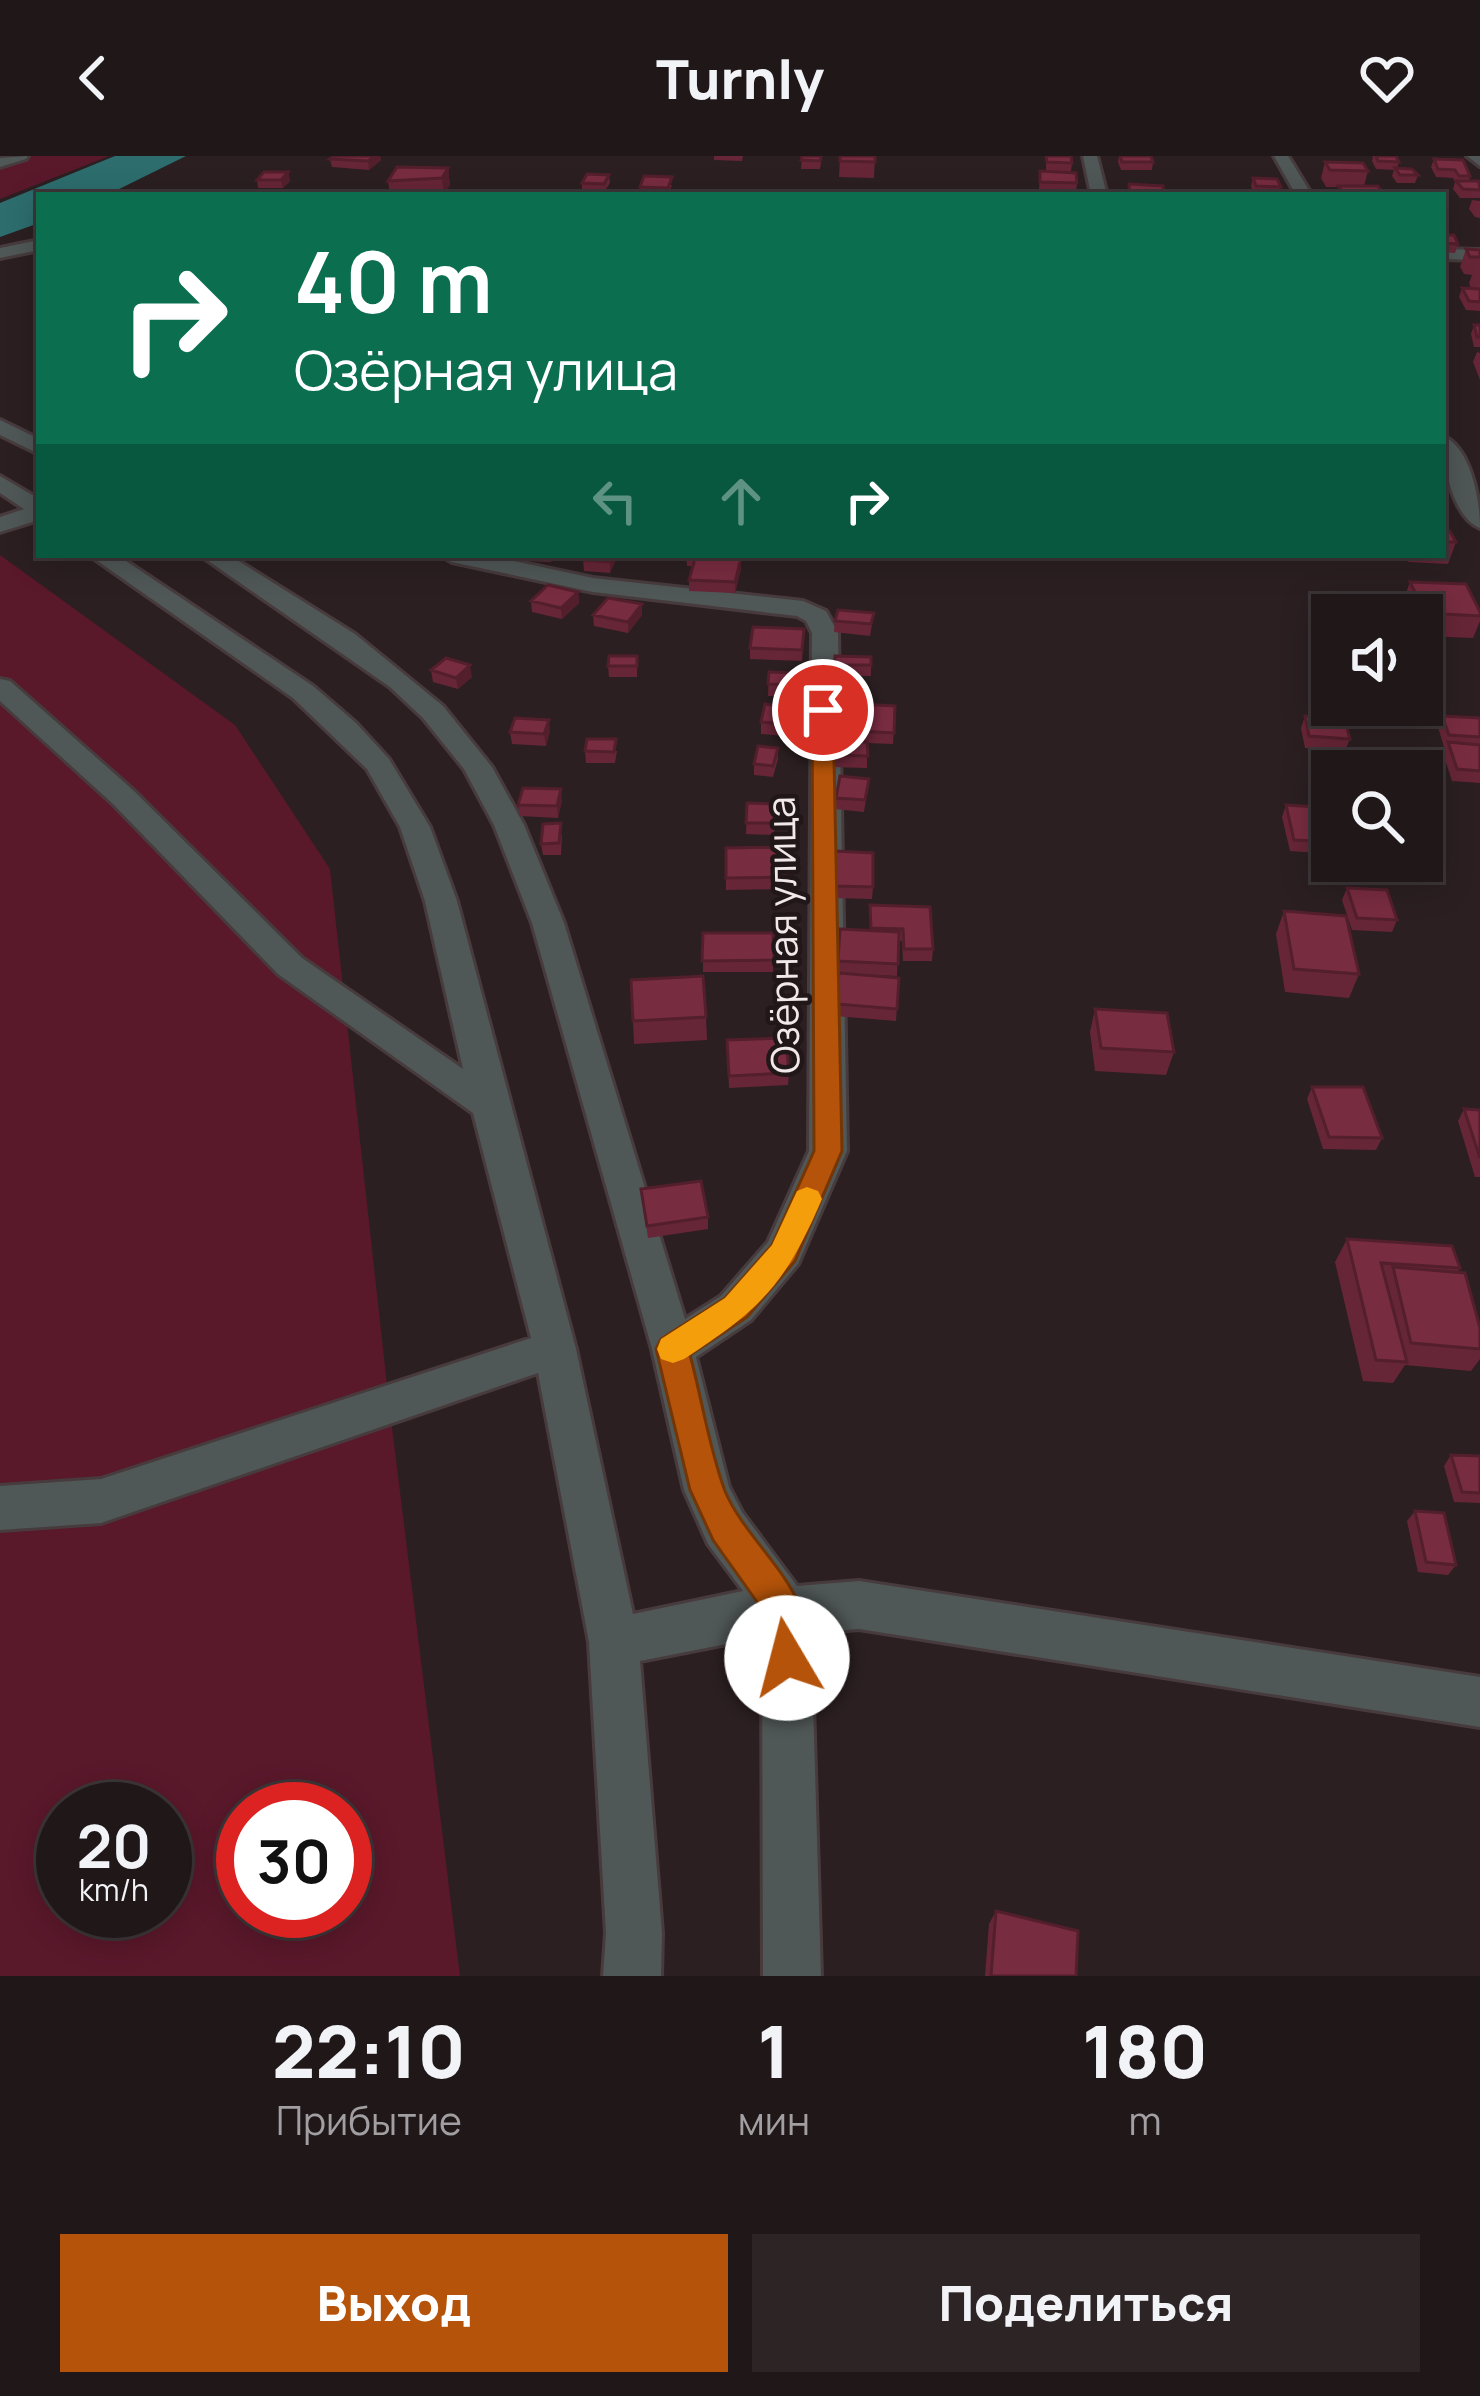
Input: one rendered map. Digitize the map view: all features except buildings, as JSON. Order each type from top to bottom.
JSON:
[{"type":"street","points":[[0,164],[22,156]]},
{"type":"street","points":[[1090,156],[1098,192]]},
{"type":"street","points":[[1281,156],[1302,192]]},
{"type":"street","points":[[0,253],[36,246]]},
{"type":"street","points":[[1446,254],[1480,255]]},
{"type":"street","points":[[0,426],[36,446]]},
{"type":"street","points":[[1446,448],[1480,521]]},
{"type":"street","points":[[0,483],[36,508]]},
{"type":"street","points":[[0,525],[36,511]]},
{"type":"street","points":[[105,558],[303,692],[379,765],[415,827],[442,901],[555,1349],[614,1642],[634,1933],[632,1976]]},
{"type":"street","points":[[217,558],[346,640],[400,681],[433,712],[477,767],[509,825],[548,923],[673,1349],[707,1490],[725,1528],[786,1611],[792,1976]]},
{"type":"street","name":"Озёрная улица","points":[[466,558],[592,585],[802,609],[817,616],[825,633],[828,1151],[784,1252],[736,1308],[673,1349]]},
{"type":"street","points":[[0,688],[123,797],[290,966],[490,1106]]},
{"type":"street","points":[[0,1508],[100,1501],[555,1349]]},
{"type":"street","points":[[614,1642],[786,1611],[860,1605],[1480,1702]]},
{"type":"shaded area","points":[[0,156],[109,156],[0,199]]},
{"type":"shaded area","points":[[0,555],[235,725],[330,869],[389,1403],[460,1976],[0,1976]]},
{"type":"water","points":[[115,156],[186,156],[113,192],[36,192],[36,224],[0,237],[0,203]]},
{"type":"slow traffic","points":[[673,1349],[736,1308],[784,1252],[807,1199]]},
{"type":"route","points":[[787,1658],[786,1611],[725,1528],[707,1490],[673,1349],[736,1308],[784,1252],[828,1151],[823,710]]}]
